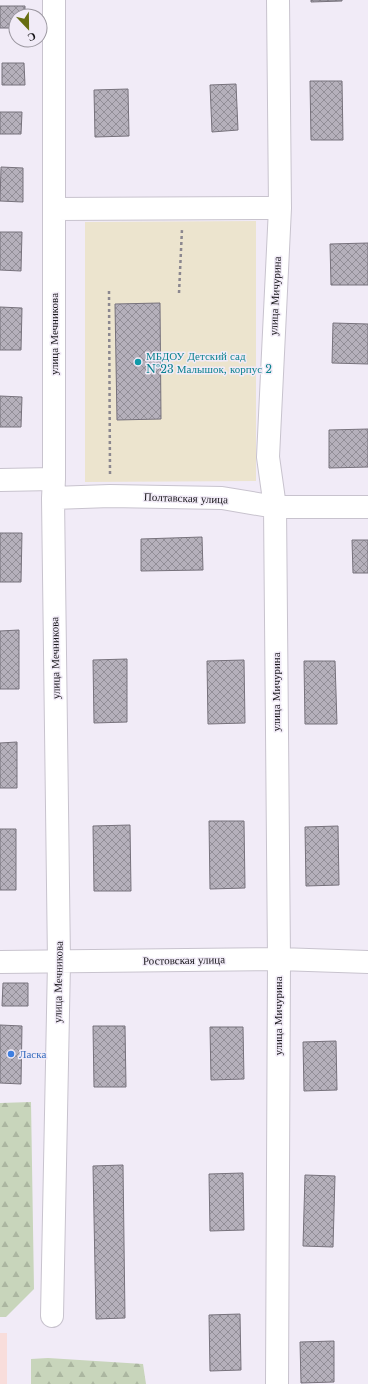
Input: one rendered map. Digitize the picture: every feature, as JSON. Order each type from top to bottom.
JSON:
[{"type":"street","name":"улица Мечникова","points":[[52,1316],[59,962],[53,489],[54,0]]},
{"type":"street","name":"улица Мичурина","points":[[277,1384],[279,960],[275,506],[268,457],[280,208],[278,0]]},
{"type":"street","points":[[54,209],[280,208]]},
{"type":"street","name":"Полтавская улица","points":[[0,480],[53,489],[110,496],[222,498],[275,506],[368,506]]},
{"type":"street","name":"Ростовская улица","points":[[0,962],[279,960],[368,962]]},
{"type":"path","points":[[179,293],[182,209]]},
{"type":"path","points":[[109,291],[110,496]]},
{"type":"shaded area","points":[[256,221],[256,481],[85,482],[85,222]]},
{"type":"shaded area","points":[[0,1333],[7,1333],[7,1384],[0,1384]]},
{"type":"green space","points":[[31,1102],[34,1289],[6,1317],[0,1317],[0,1103]]},
{"type":"green space","points":[[48,1358],[143,1364],[146,1384],[31,1384],[31,1359]]},
{"type":"building","points":[[311,0],[342,0],[342,1],[311,2]]},
{"type":"building","points":[[0,6],[25,6],[25,8],[8,8],[8,28],[0,28]]},
{"type":"building","points":[[2,63],[24,63],[25,85],[2,85]]},
{"type":"building","points":[[310,81],[342,81],[343,140],[311,140]]},
{"type":"building","points":[[236,84],[238,130],[212,132],[210,85]]},
{"type":"building","points":[[128,89],[129,136],[95,137],[94,90]]},
{"type":"building","points":[[0,112],[22,112],[21,134],[0,134]]},
{"type":"building","points":[[1,167],[23,168],[23,202],[0,201]]},
{"type":"building","points":[[0,232],[22,232],[21,271],[0,270]]},
{"type":"building","points":[[368,243],[368,285],[331,285],[330,244]]},
{"type":"building","name":"МБДОУ Детский сад №23 Малышок, корпус 2","points":[[160,303],[161,419],[117,420],[115,304]]},
{"type":"building","points":[[0,307],[22,308],[21,350],[0,350]]},
{"type":"building","points":[[333,323],[368,324],[368,364],[332,363]]},
{"type":"building","points":[[0,396],[22,397],[21,427],[0,427]]},
{"type":"building","points":[[368,429],[368,467],[329,468],[329,430]]},
{"type":"building","points":[[0,533],[22,533],[21,582],[0,582]]},
{"type":"building","points":[[202,537],[203,570],[141,571],[141,539]]},
{"type":"building","points":[[352,540],[368,540],[368,573],[353,573]]},
{"type":"building","points":[[19,630],[19,689],[0,689],[0,631]]},
{"type":"building","points":[[127,659],[127,722],[94,723],[93,660]]},
{"type":"building","points":[[244,660],[245,723],[208,724],[207,661]]},
{"type":"building","points":[[304,661],[335,661],[337,724],[305,724]]},
{"type":"building","points":[[17,742],[17,788],[0,788],[0,743]]},
{"type":"building","points":[[209,821],[244,821],[245,888],[210,889]]},
{"type":"building","points":[[130,825],[131,891],[94,891],[93,826]]},
{"type":"building","points":[[338,826],[339,885],[306,886],[305,827]]},
{"type":"building","points":[[0,829],[16,829],[16,890],[0,890]]},
{"type":"building","points":[[3,983],[28,983],[28,1006],[2,1006]]},
{"type":"building","name":"Ласка","points":[[0,1025],[22,1026],[21,1084],[0,1083]]},
{"type":"building","points":[[93,1026],[125,1026],[126,1087],[94,1087]]},
{"type":"building","points":[[210,1027],[243,1027],[244,1079],[211,1080]]},
{"type":"building","points":[[336,1041],[337,1090],[304,1091],[303,1042]]},
{"type":"building","points":[[123,1165],[125,1318],[96,1319],[93,1166]]},
{"type":"building","points":[[243,1173],[244,1230],[210,1231],[209,1174]]},
{"type":"building","points":[[305,1175],[335,1176],[333,1247],[303,1246]]},
{"type":"building","points":[[240,1314],[241,1370],[210,1371],[209,1315]]},
{"type":"building","points":[[334,1341],[334,1382],[301,1383],[300,1342]]},
{"type":"place","name":"МБДОУ Детский сад №23 Малышок, корпус 2","points":[[138,362]]},
{"type":"place","name":"Ласка","points":[[11,1054]]}]
